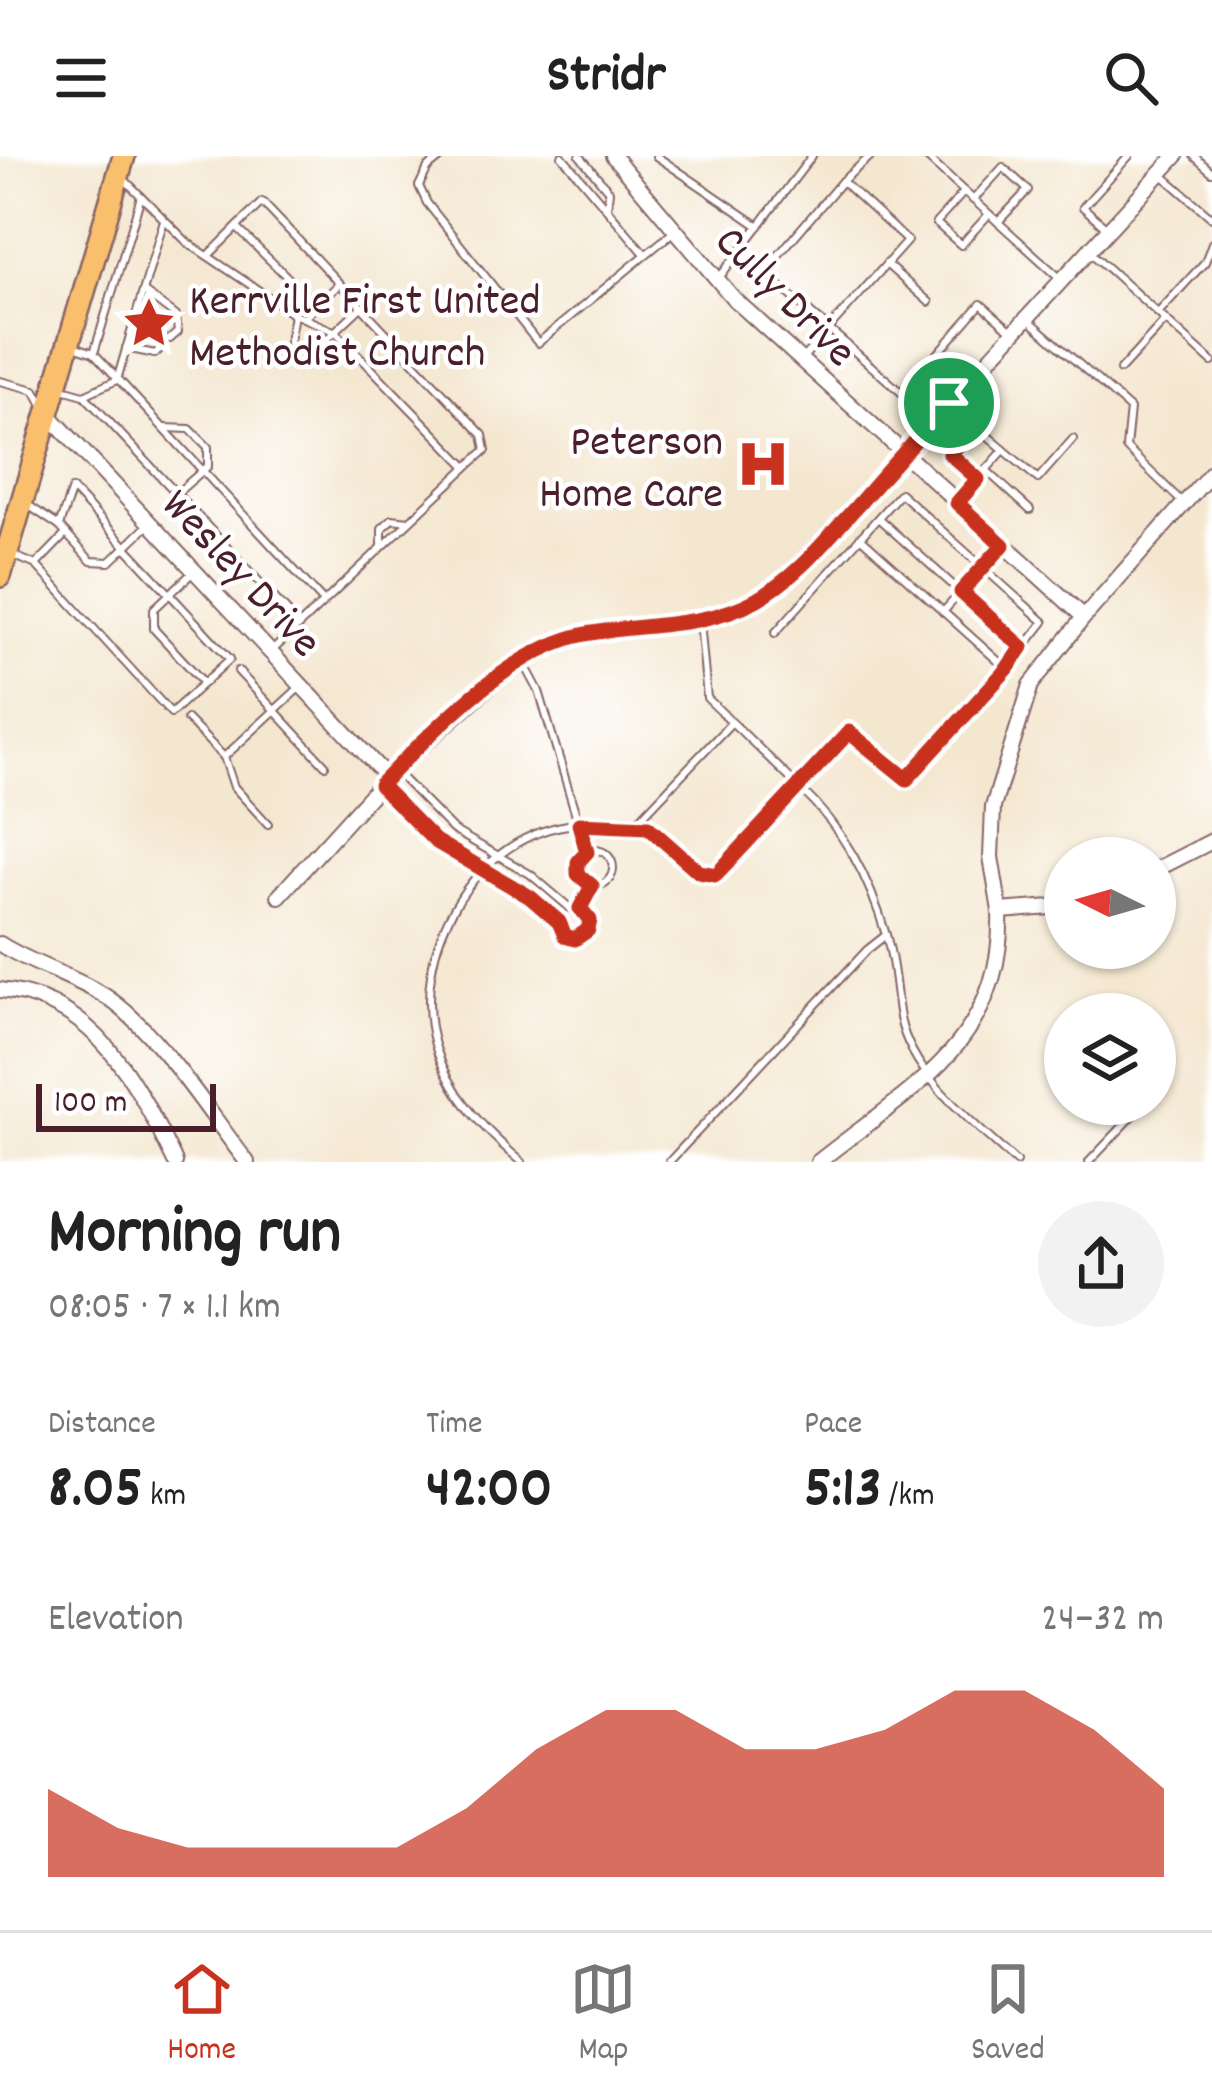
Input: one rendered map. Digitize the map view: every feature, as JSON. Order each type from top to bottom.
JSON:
[{"type":"main road","points":[[0,576],[121,165]]},
{"type":"street","name":"Cully Drive","points":[[613,156],[717,281],[1084,617]]},
{"type":"street","points":[[279,896],[387,778],[496,677],[522,660],[581,635],[700,621],[754,601],[788,578],[1176,156]]},
{"type":"street","name":"Wesley Drive","points":[[47,414],[387,778]]},
{"type":"street","points":[[818,1162],[965,1037],[989,996],[1001,937],[990,832],[1002,769],[1037,673],[1212,472]]},
{"type":"street","points":[[1176,859],[1212,841]]},
{"type":"street","points":[[1000,911],[1044,908]]},
{"type":"street","points":[[0,944],[39,968],[97,992],[121,1009],[147,1034],[247,1162]]},
{"type":"street","points":[[0,990],[46,1002],[89,1026],[118,1057],[171,1155],[152,1162]]},
{"type":"lane","points":[[443,156],[432,159],[418,186],[538,343],[675,231]]},
{"type":"lane","points":[[562,156],[645,254]]},
{"type":"lane","points":[[580,156],[609,191],[607,210]]},
{"type":"lane","points":[[656,156],[759,226]]},
{"type":"lane","points":[[717,281],[812,156]]},
{"type":"lane","points":[[871,156],[842,181],[764,272],[903,394],[982,304],[1013,332]]},
{"type":"lane","points":[[925,156],[1061,279]]},
{"type":"lane","points":[[1108,229],[1083,207],[1129,156]]},
{"type":"lane","points":[[1194,156],[1212,172]]},
{"type":"lane","points":[[1203,164],[1211,156]]},
{"type":"lane","points":[[121,165],[164,220],[209,256],[294,314],[336,332],[467,467]]},
{"type":"lane","points":[[973,200],[1003,167],[1028,190],[998,222]]},
{"type":"lane","points":[[1160,173],[1212,218]]},
{"type":"lane","points":[[801,360],[907,241],[842,181]]},
{"type":"lane","points":[[964,192],[936,223],[961,245],[989,214]]},
{"type":"lane","points":[[94,353],[141,196]]},
{"type":"lane","points":[[209,256],[262,202],[483,435],[486,450],[271,652]]},
{"type":"lane","points":[[84,395],[117,380],[164,220]]},
{"type":"lane","points":[[237,227],[317,306]]},
{"type":"lane","points":[[1158,313],[1204,262],[1212,244]]},
{"type":"lane","points":[[1088,250],[1210,357]]},
{"type":"lane","points":[[886,264],[929,302]]},
{"type":"lane","points":[[304,318],[339,284]]},
{"type":"lane","points":[[143,291],[176,316],[178,332],[170,339]]},
{"type":"lane","points":[[294,314],[289,343],[311,354],[362,307]]},
{"type":"lane","points":[[1026,317],[1130,410],[1126,448],[1183,503]]},
{"type":"lane","points":[[1120,370],[1166,320]]},
{"type":"lane","points":[[68,344],[94,353],[323,601]]},
{"type":"lane","points":[[126,348],[155,354],[163,346]]},
{"type":"lane","points":[[0,380],[35,390],[47,414]]},
{"type":"lane","points":[[56,387],[84,395],[299,624]]},
{"type":"lane","points":[[949,403],[1038,479],[1073,439]]},
{"type":"lane","points":[[976,425],[950,454],[978,479]]},
{"type":"lane","points":[[162,428],[190,429],[208,446],[208,466],[177,493]]},
{"type":"lane","points":[[957,503],[1004,450]]},
{"type":"lane","points":[[986,470],[1030,511]]},
{"type":"lane","points":[[7,552],[36,565],[171,713],[230,659],[72,489],[59,526]]},
{"type":"lane","points":[[522,1162],[456,1093],[437,1051],[431,1023],[430,980],[442,932],[455,905],[482,870],[548,830],[579,824],[634,825],[654,830],[699,872],[716,875],[849,732],[907,779],[1044,622],[900,493],[775,633]]},
{"type":"lane","points":[[22,500],[59,526],[91,561],[110,562],[150,523]]},
{"type":"lane","points":[[878,518],[1022,647]]},
{"type":"lane","points":[[382,546],[382,528],[392,519],[409,521]]},
{"type":"lane","points":[[36,565],[66,534]]},
{"type":"lane","points":[[860,537],[1007,669]]},
{"type":"lane","points":[[944,612],[1003,545]]},
{"type":"lane","points":[[195,571],[154,609],[154,629],[204,683]]},
{"type":"lane","points":[[700,621],[706,652],[705,692],[730,724],[832,821],[857,860],[886,935],[896,967],[901,1020],[928,1072],[963,1113],[1016,1162]]},
{"type":"lane","points":[[522,660],[539,692],[587,852],[577,868],[581,880],[592,886],[604,884],[614,868],[606,853],[587,852]]},
{"type":"lane","points":[[238,671],[325,765]]},
{"type":"lane","points":[[224,757],[301,685]]},
{"type":"lane","points":[[187,719],[224,757],[234,788],[268,824]]},
{"type":"lane","points":[[634,825],[730,724]]},
{"type":"lane","points":[[387,778],[444,824],[541,881],[571,908],[580,908]]},
{"type":"lane","points":[[387,778],[435,841],[530,897],[570,938],[581,938],[588,930],[590,920],[580,908]]},
{"type":"lane","points":[[580,908],[592,886]]},
{"type":"lane","points":[[669,1162],[866,950],[886,935]]},
{"type":"lane","points":[[1089,1162],[1124,1125]]},
{"type":"place","name":"Kerrville First United Methodist Church","points":[[149,323]]},
{"type":"place","name":"Peterson Home Care","points":[[763,464]]},
{"type":"route","points":[[949,403],[976,425],[950,454],[978,479],[957,503],[1003,545],[961,592],[1022,647],[907,779],[849,732],[716,875],[699,872],[648,827],[579,824],[587,852],[580,857],[578,874],[592,886],[580,908],[590,920],[588,930],[575,939],[565,936],[559,922],[530,897],[435,841],[380,785],[496,677],[536,652],[581,635],[700,621],[772,590],[807,561],[949,403]]}]
